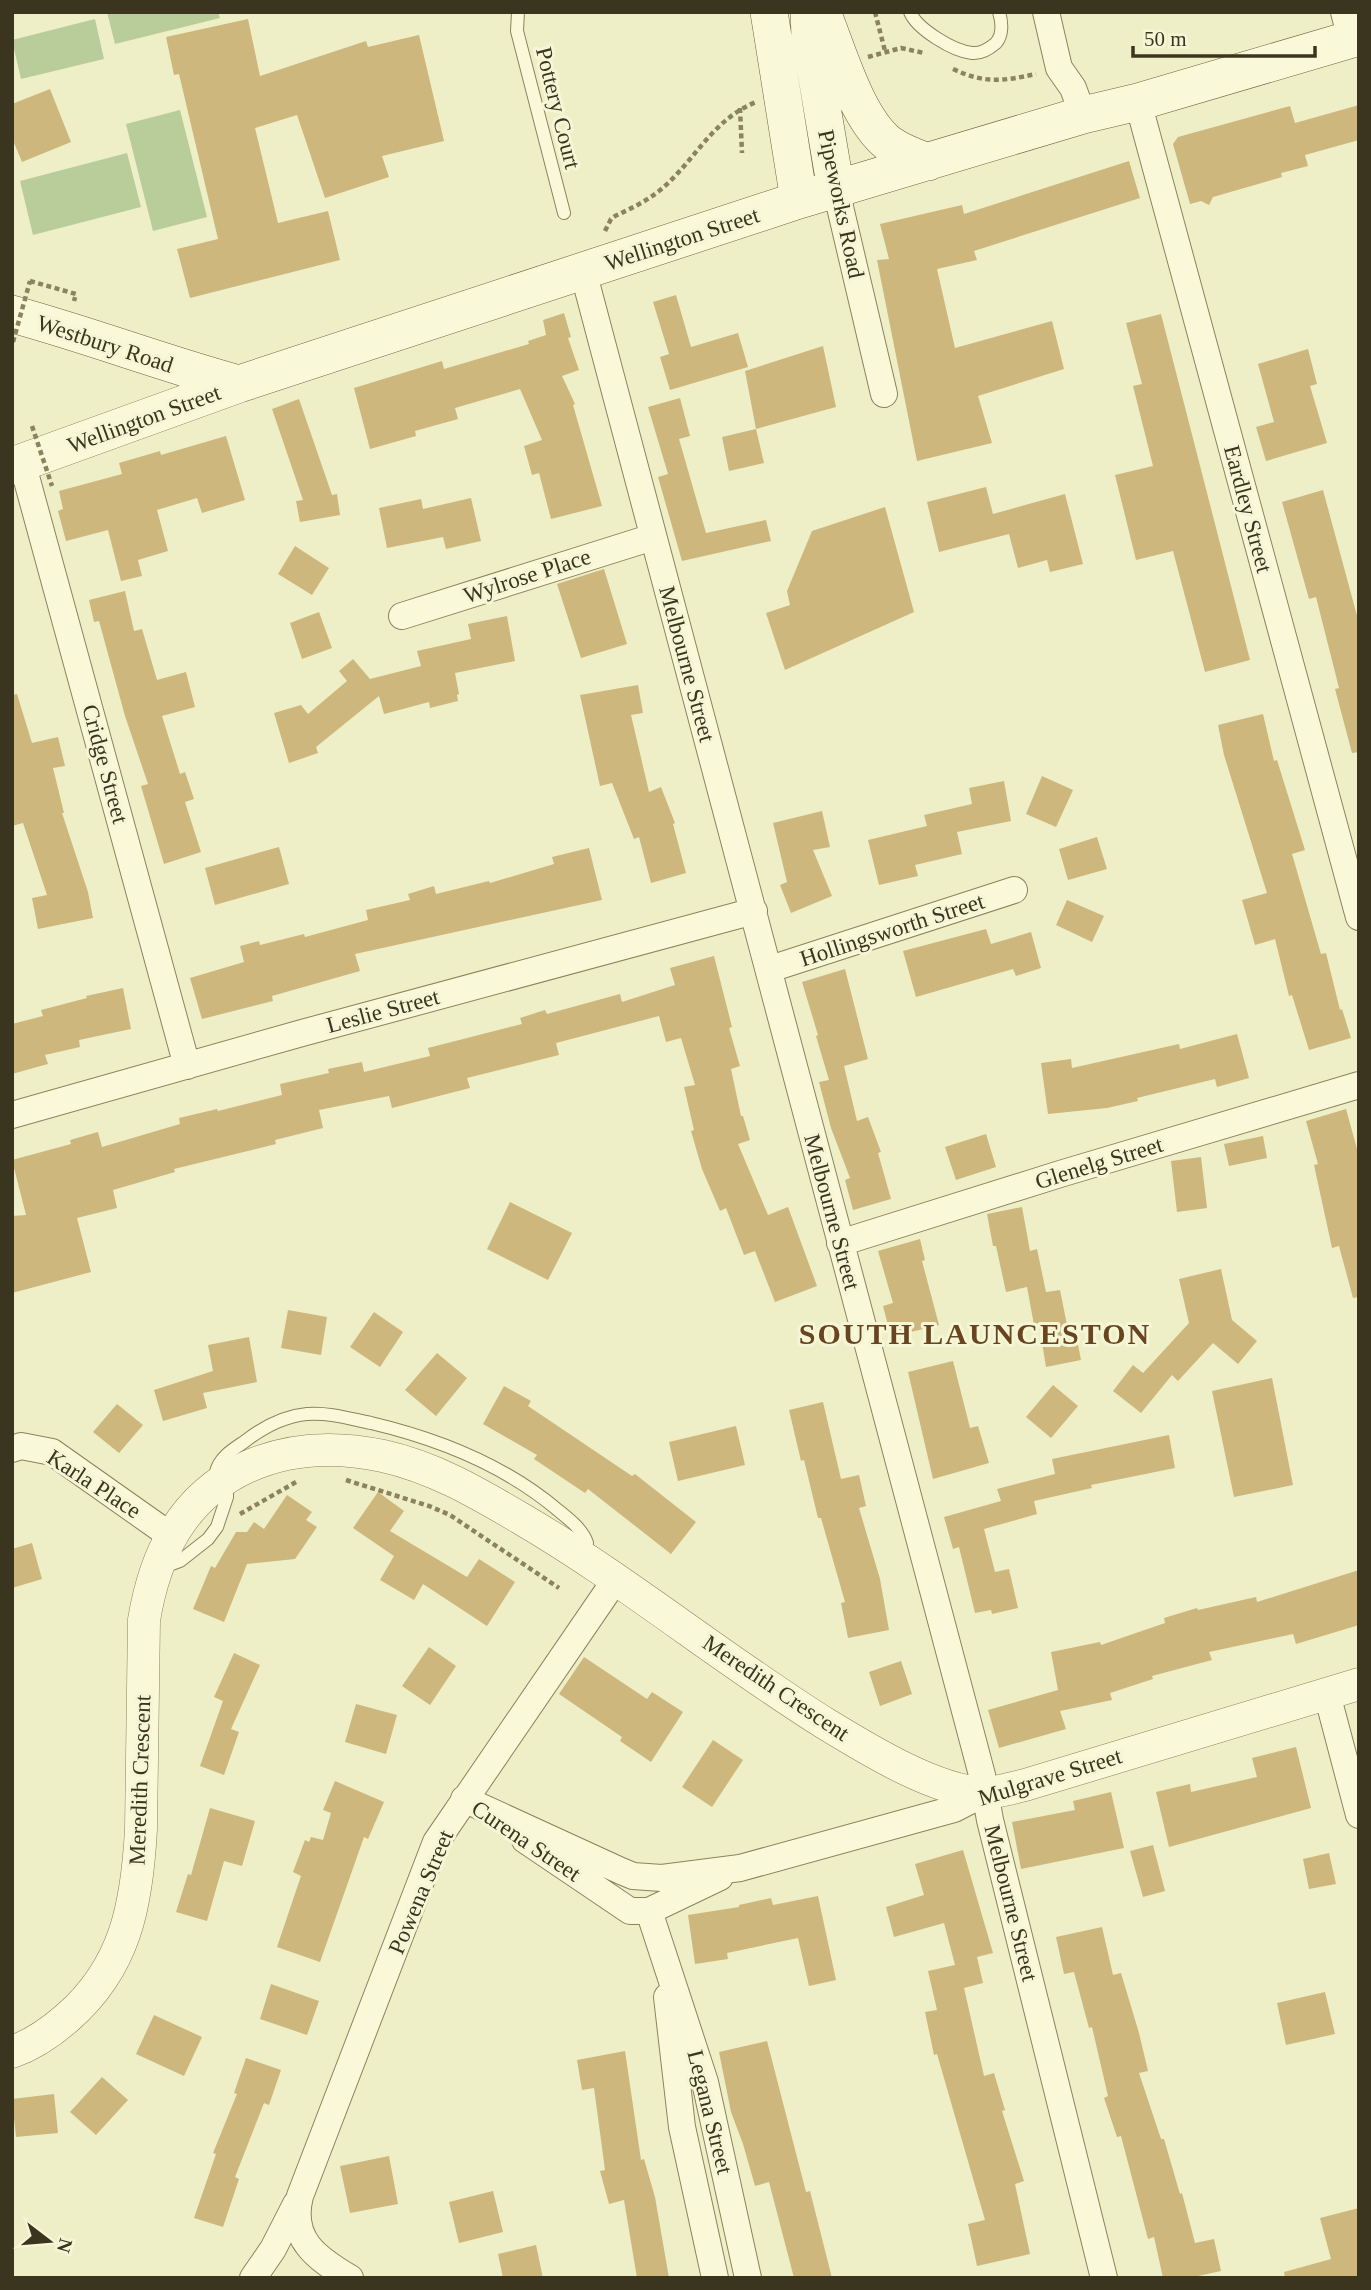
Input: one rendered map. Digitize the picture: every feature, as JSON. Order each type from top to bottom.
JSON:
[{"type":"main road","name":"Pipeworks Road","points":[[769,12],[799,200]]},
{"type":"main road","name":"Pipeworks Road","points":[[809,12],[810,36],[836,190]]},
{"type":"main road","points":[[822,12],[860,105],[871,124],[891,145],[928,162]]},
{"type":"main road","name":"Wellington Street","points":[[17,464],[239,384],[799,200],[1083,115],[1138,102],[1351,29]]},
{"type":"main road","name":"Westbury Road","points":[[13,328],[96,339],[177,367],[239,384]]},
{"type":"street","points":[[1046,12],[1059,68],[1073,88],[1083,115]]},
{"type":"street","name":"Eardley Street","points":[[1138,102],[1359,917]]},
{"type":"street","name":"Pipeworks Road","points":[[836,190],[884,394]]},
{"type":"street","name":"Melbourne Street","points":[[583,271],[770,969],[985,1793],[989,1820],[1104,2278]]},
{"type":"street","name":"Cridge Street","points":[[17,464],[187,1066]]},
{"type":"street","name":"Wylrose Place","points":[[402,616],[653,537]]},
{"type":"street","name":"Hollingsworth Street","points":[[770,969],[1014,890]]},
{"type":"street","name":"Leslie Street","points":[[12,1115],[754,911]]},
{"type":"street","name":"Glenelg Street","points":[[840,1243],[1359,1085]]},
{"type":"street","name":"Karla Place","points":[[12,1449],[21,1446],[52,1452],[164,1549]]},
{"type":"street","name":"Meredith Crescent","points":[[12,2052],[54,2030],[99,1986],[129,1925],[139,1864],[141,1829],[144,1620],[150,1586],[164,1549],[192,1507],[222,1482],[262,1461],[297,1451],[333,1450],[384,1457],[467,1487],[581,1555],[798,1706],[848,1737],[927,1777],[958,1789],[985,1793]]},
{"type":"street","name":"Powena Street","points":[[253,2278],[273,2249],[300,2196],[436,1842],[616,1579]]},
{"type":"street","name":"Mulgrave Street","points":[[647,1878],[740,1868],[954,1809],[985,1793],[1030,1784],[1359,1684]]},
{"type":"street","points":[[1326,1693],[1359,1815]]},
{"type":"street","name":"Curena Street","points":[[464,1799],[621,1871],[647,1878]]},
{"type":"street","name":"Curena Street","points":[[464,1799],[624,1908],[637,1912],[649,1911]]},
{"type":"street","name":"Mulgrave Street","points":[[649,1911],[740,1868]]},
{"type":"street","name":"Legana Street","points":[[649,1911],[705,2082],[748,2278]]},
{"type":"street","name":"Legana Street","points":[[662,1950],[682,2127],[715,2278]]},
{"type":"street","name":"Powena Street","points":[[300,2196],[296,2220],[299,2233],[317,2255],[350,2278]]},
{"type":"lane","name":"Pottery Court","points":[[518,12],[517,31],[564,213]]},
{"type":"lane","points":[[910,12],[924,30],[956,49],[974,54],[989,50],[1000,38],[1002,22],[999,12]]},
{"type":"lane","points":[[164,1549],[172,1564],[208,1539],[217,1527],[227,1497],[222,1482]]},
{"type":"path","points":[[867,57],[885,51],[875,12]]},
{"type":"path","points":[[606,231],[615,216],[660,191],[722,122],[740,108],[759,101]]},
{"type":"path","points":[[740,108],[742,153]]},
{"type":"path","points":[[13,328],[30,281],[76,294],[74,301]]},
{"type":"path","points":[[32,426],[52,486]]},
{"type":"path","points":[[217,1527],[303,1478]]},
{"type":"path","points":[[341,1479],[450,1515],[559,1588]]},
{"type":"green space","points":[[107,12],[218,12],[220,18],[115,44]]},
{"type":"green space","points":[[95,19],[104,59],[21,79],[12,40]]},
{"type":"green space","points":[[180,110],[207,217],[153,231],[126,124]]},
{"type":"green space","points":[[127,153],[141,207],[33,235],[20,181]]},
{"type":"building","points":[[248,19],[260,76],[366,41],[368,47],[419,35],[444,141],[382,156],[389,177],[325,198],[297,115],[255,128],[278,223],[328,211],[340,260],[190,298],[177,249],[218,239],[179,74],[174,75],[166,37]]},
{"type":"building","points":[[50,89],[71,142],[22,162],[12,138],[12,104]]},
{"type":"building","points":[[1359,105],[1359,140],[1305,155],[1308,166],[1281,173],[1282,177],[1213,197],[1209,205],[1201,201],[1190,204],[1173,144],[1178,137],[1290,106],[1295,123]]},
{"type":"building","points":[[1129,161],[1140,198],[974,251],[977,260],[937,269],[955,348],[1052,321],[1064,369],[978,396],[992,443],[917,461],[877,260],[889,259],[880,224],[962,205],[964,214]]},
{"type":"building","points":[[676,295],[691,347],[738,333],[748,367],[670,390],[660,357],[669,354],[653,302]]},
{"type":"building","points":[[564,313],[571,337],[568,338],[579,370],[562,376],[575,404],[573,405],[602,506],[551,519],[539,473],[532,475],[524,446],[542,440],[520,389],[455,408],[458,419],[415,431],[416,436],[370,449],[354,388],[442,361],[444,369],[529,344],[528,341],[546,335],[543,320]]},
{"type":"building","points":[[1161,314],[1250,660],[1205,672],[1173,551],[1136,560],[1115,475],[1153,466],[1133,386],[1142,384],[1126,323]]},
{"type":"building","points":[[823,346],[836,407],[756,429],[745,371]]},
{"type":"building","points":[[1308,349],[1317,384],[1310,386],[1327,443],[1266,461],[1256,427],[1274,422],[1258,364]]},
{"type":"building","points":[[680,398],[690,436],[679,439],[706,533],[766,520],[771,541],[682,561],[658,477],[668,474],[648,407]]},
{"type":"building","points":[[299,399],[332,495],[337,494],[340,515],[300,522],[296,501],[303,500],[272,409]]},
{"type":"building","points":[[756,429],[764,463],[729,471],[722,437]]},
{"type":"building","points":[[226,436],[245,500],[202,513],[197,498],[157,510],[168,551],[138,560],[142,576],[121,581],[108,530],[66,541],[58,511],[63,509],[59,491],[122,474],[119,463],[160,451],[161,455]]},
{"type":"building","points":[[986,487],[993,514],[1065,494],[1083,564],[1050,572],[1047,560],[1018,568],[1009,534],[939,552],[927,502]]},
{"type":"building","points":[[1323,490],[1359,623],[1359,752],[1352,753],[1335,689],[1339,688],[1316,597],[1309,599],[1282,502]]},
{"type":"building","points":[[471,498],[481,541],[446,549],[443,537],[387,548],[379,508],[421,499],[423,509]]},
{"type":"building","points":[[885,507],[914,612],[785,670],[766,613],[790,605],[787,591],[812,531]]},
{"type":"building","points":[[295,546],[329,568],[312,595],[278,574]]},
{"type":"building","points":[[604,569],[627,644],[581,658],[557,584]]},
{"type":"building","points":[[125,591],[134,631],[142,629],[157,680],[186,672],[195,707],[162,716],[180,774],[185,772],[194,799],[185,802],[201,852],[164,864],[141,786],[148,784],[125,716],[99,621],[94,622],[89,600]]},
{"type":"building","points":[[319,612],[332,648],[302,659],[290,623]]},
{"type":"building","points":[[507,616],[515,661],[455,673],[458,701],[430,708],[429,702],[384,714],[379,696],[316,747],[318,753],[289,763],[274,713],[301,705],[308,714],[347,681],[339,671],[353,659],[370,679],[421,666],[417,651],[471,639],[468,624]]},
{"type":"building","points":[[638,685],[643,713],[631,715],[649,792],[661,787],[675,823],[673,824],[686,873],[651,883],[639,837],[634,839],[612,783],[600,786],[580,695]]},
{"type":"building","points":[[17,694],[32,743],[58,737],[65,766],[53,768],[62,813],[88,892],[93,918],[38,929],[32,898],[47,895],[23,823],[12,826],[12,695]]},
{"type":"building","points":[[1263,714],[1274,761],[1277,760],[1305,850],[1292,854],[1321,954],[1326,953],[1340,1010],[1342,1009],[1351,1038],[1309,1050],[1292,995],[1289,996],[1275,939],[1255,945],[1242,900],[1267,893],[1224,755],[1218,725]]},
{"type":"building","points":[[1042,776],[1073,790],[1056,827],[1026,814]]},
{"type":"building","points":[[1004,781],[1011,821],[957,832],[962,854],[915,865],[918,876],[879,885],[868,840],[927,826],[924,815],[972,804],[969,788]]},
{"type":"building","points":[[822,811],[830,847],[813,850],[832,896],[791,913],[780,885],[787,882],[773,823]]},
{"type":"building","points":[[1097,837],[1107,869],[1068,880],[1059,849]]},
{"type":"building","points":[[279,847],[289,884],[215,905],[205,868]]},
{"type":"building","points":[[589,848],[602,900],[355,954],[360,971],[272,996],[273,1001],[202,1019],[190,978],[244,962],[240,946],[259,941],[260,945],[304,934],[305,937],[368,920],[366,910],[410,900],[408,894],[434,886],[436,894],[489,881],[490,883],[554,864],[552,857]]},
{"type":"building","points":[[1067,900],[1104,916],[1092,942],[1056,925]]},
{"type":"building","points":[[986,929],[991,944],[1031,932],[1041,968],[1016,976],[1013,969],[916,997],[903,951]]},
{"type":"building","points":[[714,956],[740,1066],[731,1069],[741,1116],[750,1140],[738,1144],[768,1215],[788,1207],[817,1286],[775,1302],[755,1251],[744,1255],[726,1208],[720,1211],[702,1169],[691,1131],[694,1130],[684,1087],[695,1085],[681,1038],[666,1042],[659,1016],[556,1043],[559,1055],[467,1078],[470,1088],[392,1108],[389,1096],[319,1110],[323,1128],[275,1140],[276,1144],[174,1169],[175,1172],[113,1190],[117,1208],[77,1218],[91,1272],[12,1293],[12,1216],[26,1215],[12,1160],[71,1144],[70,1140],[98,1132],[102,1147],[180,1124],[179,1118],[282,1095],[280,1084],[329,1073],[328,1069],[362,1062],[364,1072],[430,1056],[428,1048],[522,1024],[520,1018],[545,1010],[547,1014],[620,994],[622,1002],[675,985],[670,968]]},
{"type":"building","points":[[845,969],[868,1059],[844,1066],[857,1121],[868,1117],[881,1152],[878,1153],[891,1199],[853,1210],[845,1180],[850,1178],[831,1128],[819,1082],[829,1080],[802,982]]},
{"type":"building","points":[[123,988],[131,1029],[79,1040],[80,1047],[45,1055],[48,1064],[12,1074],[12,1024],[43,1016],[41,1010]]},
{"type":"building","points":[[1237,1034],[1249,1078],[1217,1087],[1215,1079],[1107,1108],[1048,1114],[1041,1063],[1071,1059],[1072,1068],[1179,1044],[1180,1049]]},
{"type":"building","points":[[1346,1109],[1359,1156],[1359,1297],[1353,1298],[1339,1246],[1332,1248],[1314,1165],[1318,1164],[1306,1121]]},
{"type":"building","points":[[986,1134],[996,1167],[956,1180],[945,1147]]},
{"type":"building","points":[[1263,1136],[1267,1158],[1229,1166],[1224,1144]]},
{"type":"building","points":[[1201,1157],[1207,1208],[1177,1212],[1171,1161]]},
{"type":"building","points":[[510,1202],[572,1233],[548,1280],[487,1249]]},
{"type":"building","points":[[1022,1207],[1030,1251],[1037,1249],[1046,1292],[1060,1290],[1068,1330],[1075,1329],[1081,1360],[1046,1367],[1039,1324],[1034,1325],[1027,1287],[1006,1292],[987,1214]]},
{"type":"building","points":[[920,1239],[925,1260],[922,1261],[939,1325],[891,1337],[883,1306],[893,1303],[878,1251]]},
{"type":"building","points":[[1221,1269],[1232,1320],[1257,1341],[1238,1364],[1213,1343],[1178,1381],[1172,1375],[1141,1413],[1113,1391],[1133,1365],[1143,1373],[1189,1323],[1179,1279]]},
{"type":"building","points":[[288,1310],[327,1317],[321,1355],[281,1348]]},
{"type":"building","points":[[374,1312],[403,1332],[380,1367],[350,1347]]},
{"type":"building","points":[[249,1337],[257,1382],[203,1393],[207,1408],[163,1421],[154,1390],[213,1371],[208,1345]]},
{"type":"building","points":[[437,1353],[467,1378],[436,1416],[405,1390]]},
{"type":"building","points":[[953,1361],[970,1428],[978,1426],[989,1463],[933,1479],[908,1372]]},
{"type":"building","points":[[1272,1378],[1293,1485],[1234,1497],[1212,1391]]},
{"type":"building","points":[[1053,1385],[1078,1406],[1051,1438],[1026,1417]]},
{"type":"building","points":[[504,1386],[531,1401],[528,1406],[632,1476],[635,1474],[696,1522],[671,1554],[588,1489],[585,1493],[534,1459],[537,1455],[483,1424]]},
{"type":"building","points":[[823,1402],[841,1479],[859,1475],[866,1506],[859,1508],[880,1579],[889,1630],[848,1638],[841,1603],[845,1602],[821,1518],[818,1518],[804,1460],[801,1461],[789,1410]]},
{"type":"building","points":[[117,1404],[143,1425],[119,1453],[93,1432]]},
{"type":"building","points":[[736,1426],[745,1465],[678,1481],[669,1442]]},
{"type":"building","points":[[1169,1435],[1175,1468],[1091,1485],[1092,1488],[1034,1501],[1037,1514],[984,1529],[995,1572],[1009,1569],[1018,1608],[992,1614],[991,1610],[975,1613],[959,1547],[953,1549],[944,1517],[1001,1501],[997,1489],[1055,1474],[1052,1459]]},
{"type":"building","points":[[378,1492],[404,1511],[390,1531],[467,1577],[479,1559],[515,1582],[487,1626],[423,1584],[414,1600],[380,1580],[394,1556],[353,1528]]},
{"type":"building","points":[[287,1495],[312,1512],[306,1520],[317,1527],[295,1559],[247,1564],[224,1622],[193,1609],[211,1566],[215,1568],[236,1532],[247,1532],[254,1522],[264,1529]]},
{"type":"building","points":[[32,1543],[42,1579],[12,1588],[12,1549]]},
{"type":"building","points":[[1359,1570],[1359,1625],[1296,1644],[1293,1634],[1209,1652],[1212,1660],[1152,1676],[1153,1679],[1110,1693],[1112,1700],[1060,1711],[1066,1729],[999,1748],[988,1710],[1058,1690],[1051,1652],[1100,1642],[1101,1645],[1165,1623],[1164,1618],[1197,1608],[1198,1610],[1256,1597],[1257,1602]]},
{"type":"building","points":[[429,1647],[456,1666],[430,1705],[402,1686]]},
{"type":"building","points":[[234,1653],[260,1665],[231,1729],[239,1732],[224,1775],[200,1766],[223,1701],[214,1697]]},
{"type":"building","points":[[584,1657],[647,1699],[652,1692],[683,1712],[651,1762],[620,1741],[622,1737],[559,1694]]},
{"type":"building","points":[[901,1661],[912,1694],[880,1706],[869,1672]]},
{"type":"building","points":[[356,1704],[397,1715],[386,1754],[345,1742]]},
{"type":"building","points":[[713,1740],[743,1760],[712,1807],[682,1787]]},
{"type":"building","points":[[1296,1747],[1311,1808],[1169,1847],[1156,1792],[1190,1784],[1191,1792],[1257,1777],[1252,1758]]},
{"type":"building","points":[[335,1781],[384,1802],[368,1839],[364,1837],[320,1962],[277,1947],[301,1876],[293,1872],[305,1840],[309,1842],[311,1837],[323,1840],[331,1813],[323,1810]]},
{"type":"building","points":[[1111,1792],[1124,1848],[1021,1869],[1012,1822],[1075,1810],[1073,1801]]},
{"type":"building","points":[[210,1808],[255,1821],[242,1866],[224,1861],[207,1921],[176,1912],[188,1874],[191,1875]]},
{"type":"building","points":[[1153,1845],[1165,1891],[1143,1897],[1130,1851]]},
{"type":"building","points":[[963,1850],[993,1953],[977,1957],[983,1983],[964,1988],[984,2076],[994,2073],[1005,2110],[1002,2111],[1024,2181],[1015,2184],[1030,2254],[977,2266],[968,2224],[985,2220],[937,2054],[934,2055],[925,2012],[937,2010],[928,1971],[955,1965],[944,1923],[894,1937],[886,1907],[924,1895],[915,1864]]},
{"type":"building","points":[[1329,1853],[1336,1884],[1309,1889],[1303,1859]]},
{"type":"building","points":[[818,1896],[836,1980],[809,1986],[798,1938],[727,1953],[728,1959],[695,1964],[688,1915],[739,1907],[771,1898],[773,1905]]},
{"type":"building","points":[[1102,1927],[1113,1975],[1121,1973],[1139,2033],[1148,2071],[1139,2073],[1161,2139],[1164,2139],[1180,2194],[1182,2193],[1195,2243],[1214,2239],[1221,2271],[1189,2278],[1163,2278],[1154,2237],[1148,2239],[1121,2136],[1117,2137],[1104,2098],[1108,2096],[1092,2027],[1089,2028],[1074,1972],[1064,1974],[1056,1937]]},
{"type":"building","points":[[271,1984],[319,2001],[307,2035],[260,2019]]},
{"type":"building","points":[[1325,1992],[1335,2034],[1286,2045],[1277,2003]]},
{"type":"building","points":[[154,2015],[202,2037],[184,2076],[136,2054]]},
{"type":"building","points":[[767,2041],[806,2192],[810,2191],[832,2278],[794,2278],[769,2182],[755,2186],[731,2112],[719,2052]]},
{"type":"building","points":[[625,2051],[641,2160],[644,2159],[655,2197],[669,2278],[637,2278],[624,2200],[609,2204],[600,2171],[605,2170],[594,2088],[582,2090],[577,2060]]},
{"type":"building","points":[[246,2058],[281,2070],[269,2105],[264,2103],[235,2177],[239,2179],[223,2227],[194,2218],[216,2154],[213,2153],[237,2094],[234,2093]]},
{"type":"building","points":[[102,2077],[128,2100],[96,2135],[70,2112]]},
{"type":"building","points":[[54,2094],[58,2133],[16,2137],[12,2099]]},
{"type":"building","points":[[389,2156],[398,2204],[350,2213],[340,2166]]},
{"type":"building","points":[[493,2191],[503,2232],[459,2243],[449,2202]]},
{"type":"building","points":[[1359,2208],[1359,2278],[1285,2278],[1284,2272],[1331,2259],[1320,2218]]},
{"type":"building","points":[[536,2245],[543,2278],[503,2278],[498,2254]]},
{"type":"district","name":"SOUTH LAUNCESTON","points":[[975,1333]]}]
